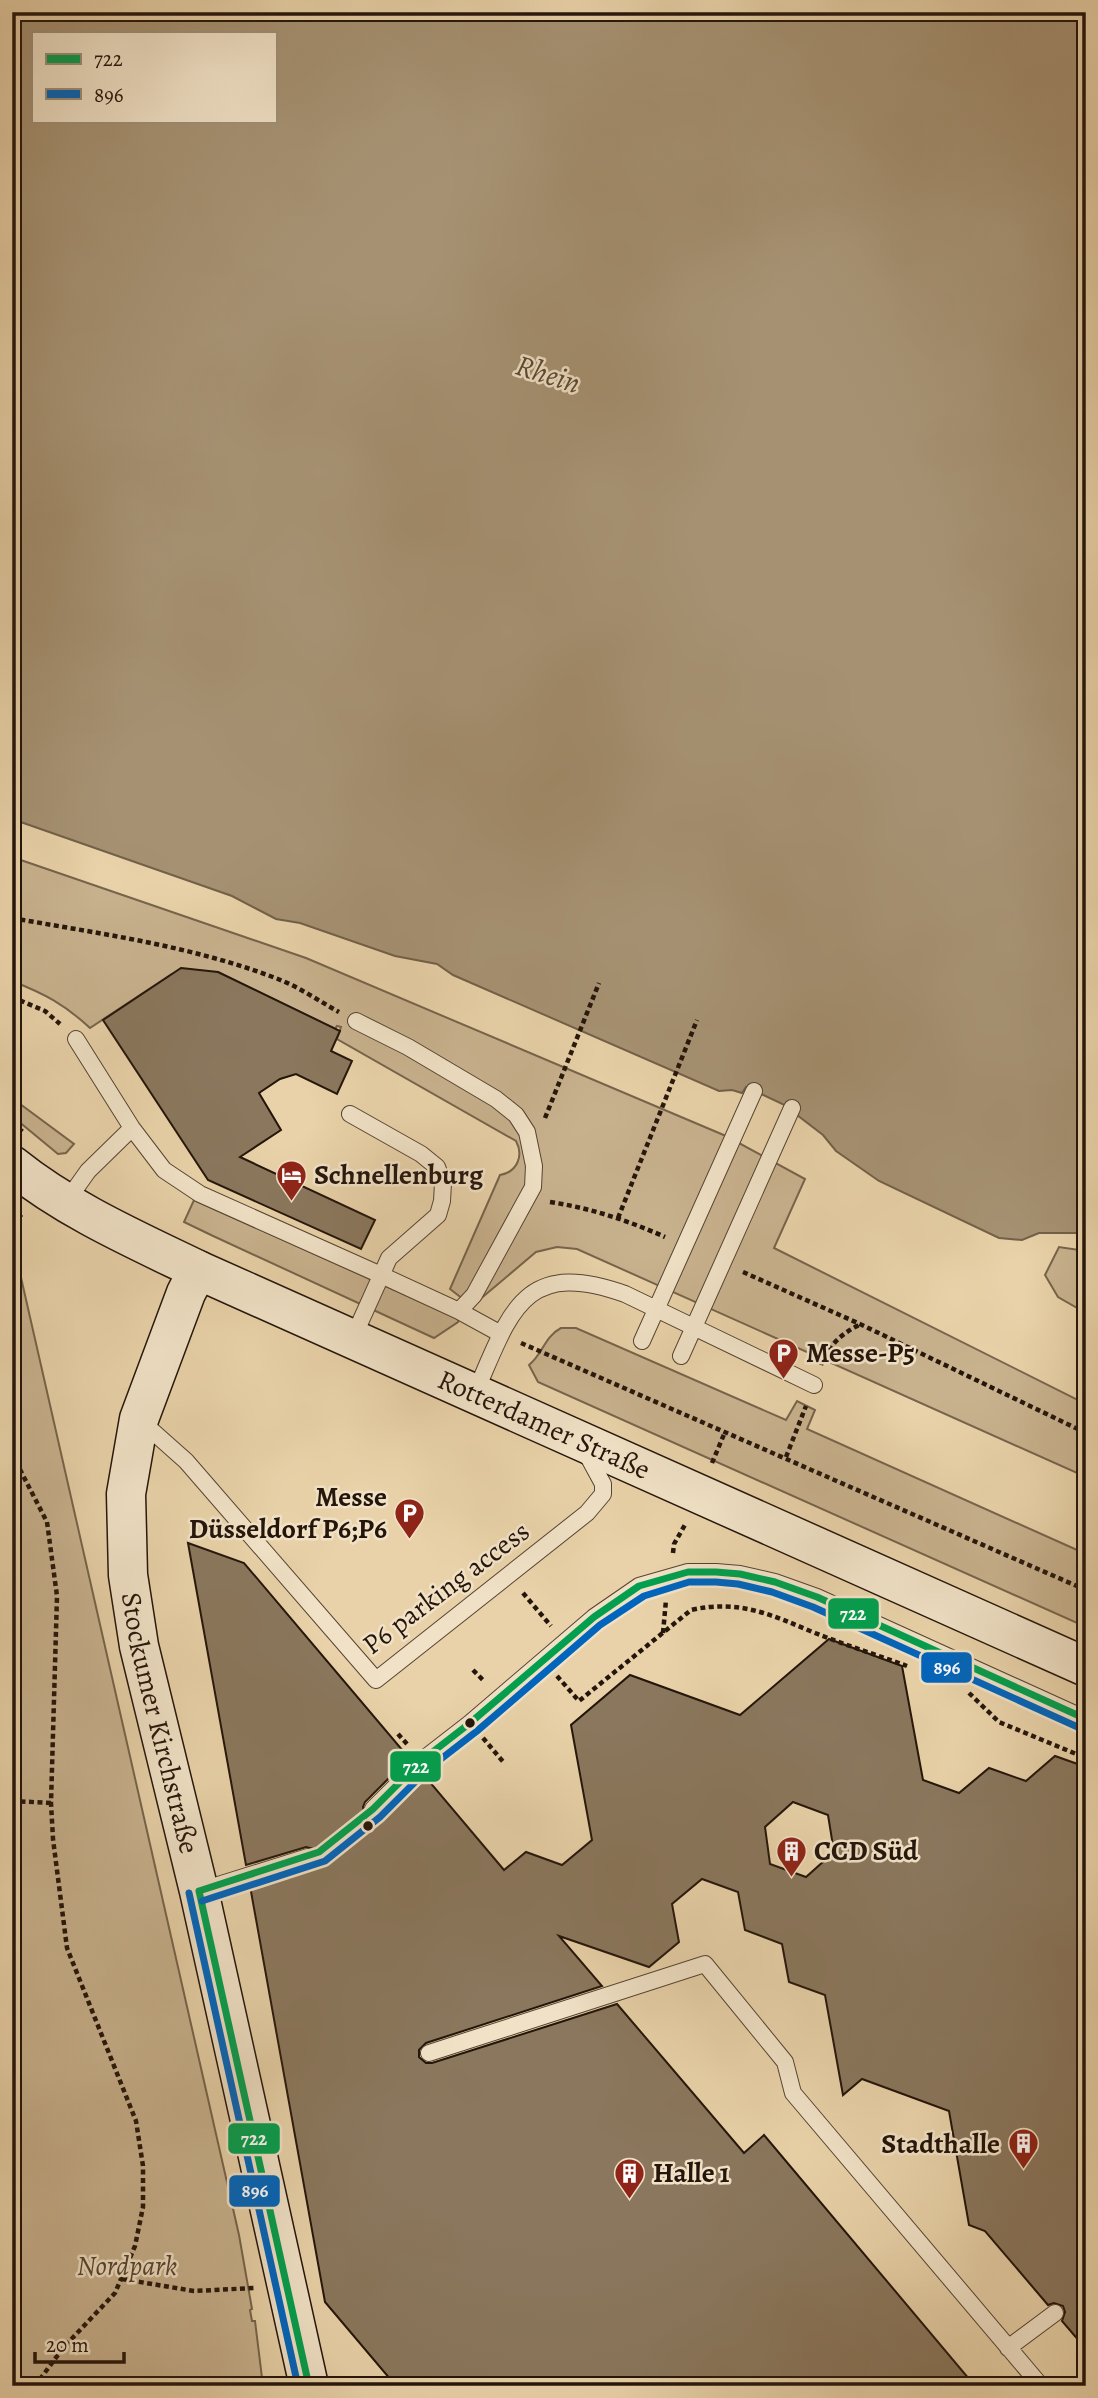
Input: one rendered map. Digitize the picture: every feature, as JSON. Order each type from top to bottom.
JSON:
[{"type":"street","name":"Rotterdamer Straße","points":[[12,1165],[97,1221],[198,1270],[1086,1667]]},
{"type":"street","name":"Stockumer Kirchstraße","points":[[198,1270],[186,1293],[139,1419],[126,1494],[128,1575],[139,1646],[200,1891],[309,2386]]},
{"type":"lane","points":[[356,1021],[408,1047],[496,1099],[516,1115],[527,1132],[534,1166],[533,1187],[474,1295],[459,1311]]},
{"type":"lane","points":[[76,1039],[132,1128],[164,1170],[200,1194],[459,1311],[501,1334]]},
{"type":"lane","points":[[642,1341],[754,1091]]},
{"type":"lane","points":[[681,1356],[792,1108]]},
{"type":"lane","points":[[350,1114],[421,1154],[437,1167],[443,1183],[438,1215],[388,1258],[353,1338]]},
{"type":"lane","points":[[66,1202],[88,1171],[132,1128]]},
{"type":"lane","points":[[475,1394],[506,1323],[524,1299],[546,1286],[571,1281],[597,1284],[625,1294],[814,1385]]},
{"type":"lane","name":"P6 parking access","points":[[139,1419],[186,1461],[376,1680],[587,1513],[603,1494],[603,1484],[581,1443]]},
{"type":"lane","points":[[373,1809],[421,1761],[594,1618],[639,1586],[688,1572],[740,1574],[775,1582],[817,1597],[1086,1719]]},
{"type":"lane","points":[[200,1891],[309,1857]]},
{"type":"lane","points":[[429,2053],[705,1964],[785,2062],[793,2093],[1041,2386]]},
{"type":"lane","points":[[1008,2348],[1055,2313]]},
{"type":"path","points":[[12,918],[147,943],[209,958],[279,980],[356,1021]]},
{"type":"path","points":[[545,1118],[598,983]]},
{"type":"path","points":[[12,998],[45,1011],[76,1039]]},
{"type":"path","points":[[618,1218],[697,1020]]},
{"type":"path","points":[[528,1199],[587,1207],[684,1246]]},
{"type":"path","points":[[723,1262],[860,1324],[1086,1433]]},
{"type":"path","points":[[501,1334],[1086,1590]]},
{"type":"path","points":[[12,1454],[47,1522],[57,1596],[51,1803],[67,1948],[136,2121],[143,2166],[143,2207],[135,2246],[122,2279],[115,2293],[63,2348],[36,2386]]},
{"type":"path","points":[[508,1576],[565,1643]]},
{"type":"path","points":[[663,1633],[669,1578]]},
{"type":"path","points":[[543,1661],[579,1701],[691,1610],[711,1605],[738,1607],[777,1616],[907,1666]]},
{"type":"path","points":[[965,1690],[999,1722],[1086,1758]]},
{"type":"path","points":[[470,1723],[505,1764]]},
{"type":"path","points":[[12,1801],[51,1803]]},
{"type":"path","points":[[122,2279],[194,2291],[286,2285]]},
{"type":"green space","points":[[12,857],[306,958],[726,1136],[805,1179],[774,1248],[1086,1404],[1086,1477],[577,1249],[557,1247],[536,1252],[472,1306],[450,1289],[500,1175],[515,1167],[519,1158],[516,1141],[337,1039],[341,1027],[337,1026],[335,1029],[218,972],[172,974],[90,1028],[54,1000],[12,981]]},
{"type":"green space","points":[[12,1098],[74,1144],[66,1153],[58,1154],[12,1116]]},
{"type":"green space","points":[[194,1200],[459,1319],[458,1322],[434,1338],[211,1235],[184,1222]]},
{"type":"green space","name":"Nordpark","points":[[12,1238],[239,2235],[252,2321],[255,2321],[263,2386],[12,2386]]},
{"type":"green space","points":[[1086,1246],[1086,1313],[1058,1297],[1045,1275],[1059,1247],[1079,1250]]},
{"type":"green space","points":[[561,1328],[576,1328],[786,1420],[797,1401],[815,1410],[807,1429],[1086,1554],[1086,1627],[538,1382],[529,1365],[551,1336]]},
{"type":"water","name":"Rhein","points":[[12,12],[1086,12],[1086,1233],[1039,1233],[1022,1240],[999,1238],[879,1181],[836,1151],[823,1135],[791,1108],[746,1087],[742,1093],[732,1090],[719,1091],[453,975],[437,964],[395,956],[300,923],[276,919],[232,896],[12,819]]},
{"type":"building","name":"Schnellenburg","points":[[181,968],[218,972],[340,1031],[331,1051],[352,1061],[337,1094],[296,1074],[280,1079],[259,1093],[281,1130],[240,1157],[375,1220],[361,1249],[208,1180],[103,1020]]},
{"type":"building","points":[[188,1543],[244,1563],[409,1758],[365,1802],[365,1816],[371,1819],[380,1817],[423,1774],[504,1870],[526,1852],[562,1865],[592,1840],[571,1725],[630,1675],[740,1715],[829,1639],[902,1666],[923,1780],[959,1793],[989,1768],[1026,1781],[1055,1756],[1086,1767],[1086,2349],[1062,2321],[1065,2312],[1063,2306],[1054,2303],[1048,2305],[985,2231],[969,2225],[949,2111],[862,2079],[843,2095],[825,1995],[789,1982],[782,1944],[745,1930],[738,1892],[702,1879],[672,1904],[679,1942],[649,1967],[559,1936],[602,1986],[426,2043],[419,2050],[419,2057],[426,2063],[432,2063],[617,2004],[744,2153],[764,2135],[975,2386],[396,2386],[325,2302],[250,1886],[312,1867],[318,1860],[318,1855],[315,1849],[306,1847],[246,1865]],"holes":[[[793,1802],[828,1815],[834,1852],[806,1877],[770,1864],[765,1827]]]},
{"type":"transit line","name":"722","points":[[199,1891],[319,1852],[373,1809],[421,1761],[470,1723],[594,1617],[639,1586],[688,1572],[740,1574],[775,1582],[817,1597],[1086,1719]]},
{"type":"transit line","name":"896","points":[[202,1901],[325,1861],[380,1817],[428,1769],[477,1731],[600,1625],[644,1596],[689,1582],[738,1584],[772,1592],[813,1607],[1082,1729]]},
{"type":"transit line","name":"722","points":[[199,1891],[309,2386]]},
{"type":"transit line","name":"896","points":[[189,1893],[298,2386]]},
{"type":"place","name":"Schnellenburg","points":[[291,1202]]},
{"type":"place","name":"Messe-P5","points":[[783,1380]]},
{"type":"place","name":"Messe Düsseldorf P6;P6","points":[[410,1540]]},
{"type":"place","name":"CCD Süd","points":[[791,1878]]},
{"type":"place","name":"Stadthalle","points":[[1023,2171]]},
{"type":"place","name":"Halle 1","points":[[630,2200]]}]
